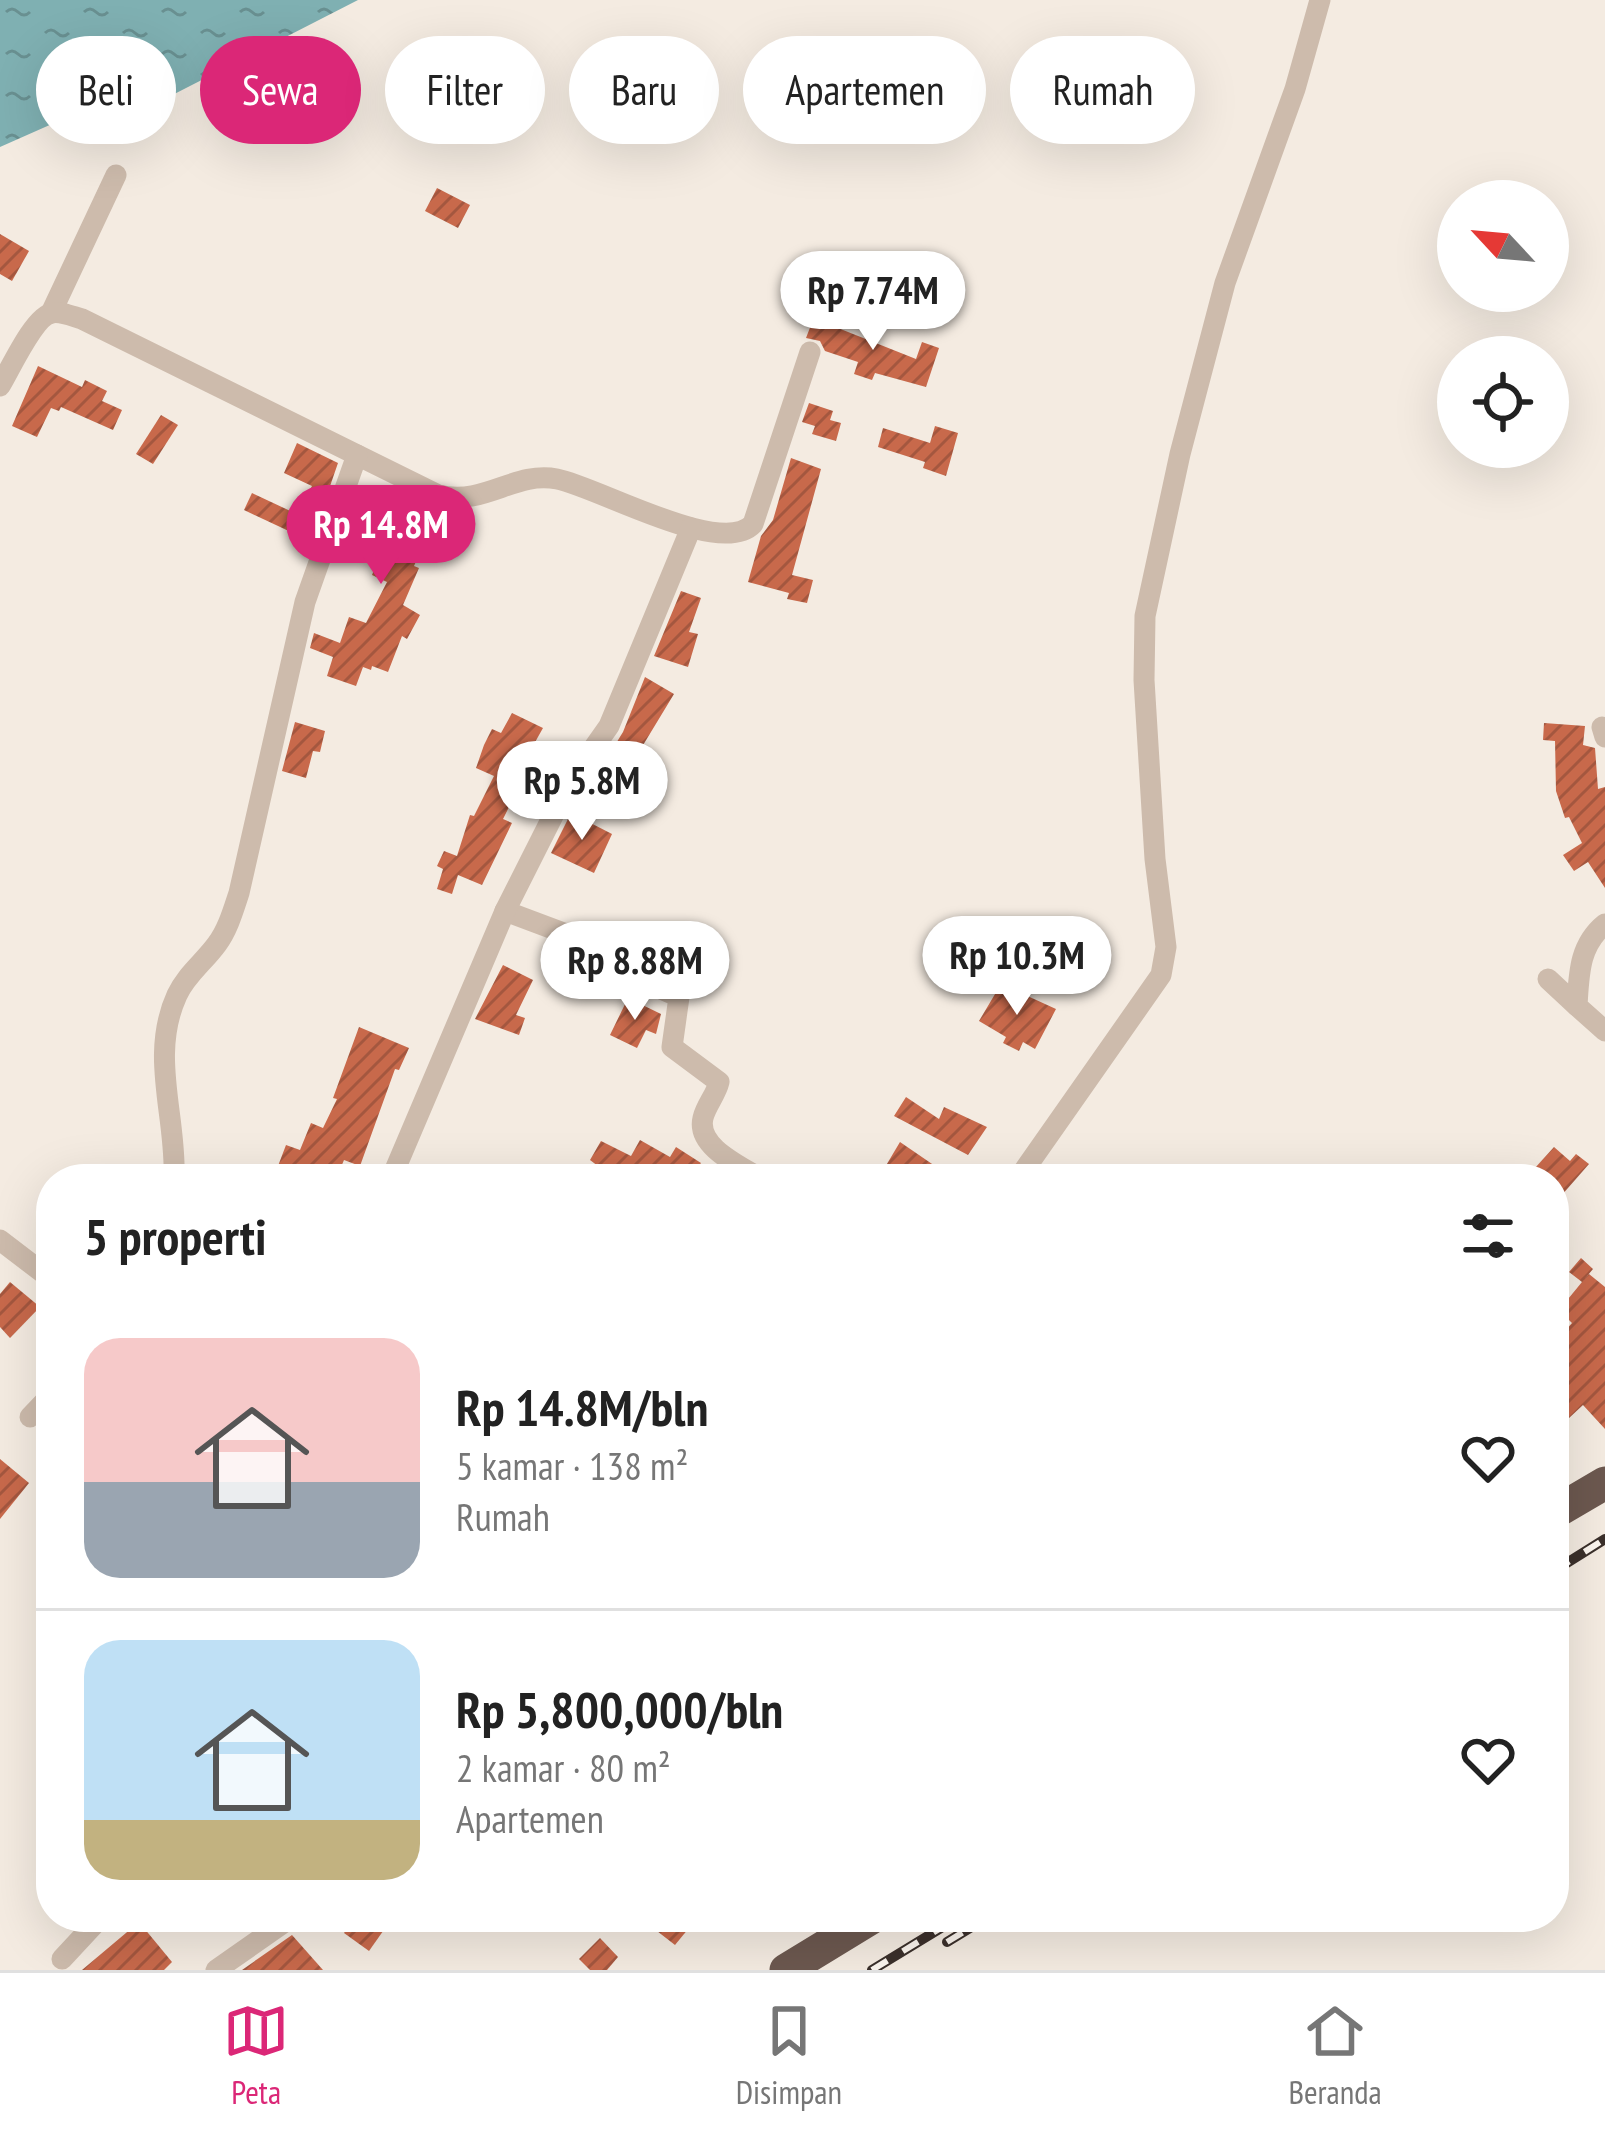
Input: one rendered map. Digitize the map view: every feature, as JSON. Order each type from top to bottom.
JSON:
[{"type":"highway","points":[[1569,1504],[1605,1483]]},
{"type":"highway","points":[[786,1970],[824,1932]]},
{"type":"street","points":[[1029,1164],[1161,975],[1166,946],[1155,859],[1144,680],[1145,616],[1180,454],[1225,283],[1320,0]]},
{"type":"street","points":[[0,386],[39,320],[51,313],[116,175]]},
{"type":"street","points":[[51,313],[82,320],[437,495],[474,498],[530,479],[556,479],[691,528],[736,534],[753,524],[810,352]]},
{"type":"street","points":[[175,1164],[162,1065],[169,1018],[186,980],[226,930],[239,893],[305,602],[358,455]]},
{"type":"street","points":[[397,1164],[505,911],[565,791],[609,726],[691,528]]},
{"type":"street","points":[[505,911],[585,941],[611,968],[679,998],[672,1047],[718,1082],[701,1121],[704,1136],[738,1164]]},
{"type":"street","points":[[1577,1006],[1583,953],[1605,923]]},
{"type":"street","points":[[1548,979],[1605,1031]]},
{"type":"street","points":[[0,1240],[36,1268]]},
{"type":"street","points":[[30,1417],[36,1411]]},
{"type":"street","points":[[62,1958],[87,1932]]},
{"type":"street","points":[[216,1970],[270,1932]]},
{"type":"water","points":[[0,0],[358,0],[288,36],[200,36],[200,81],[176,93],[176,36],[36,36],[36,131],[0,147]]},
{"type":"building","points":[[437,188],[470,205],[458,228],[425,211]]},
{"type":"building","points":[[0,234],[29,251],[12,281],[0,274]]},
{"type":"building","points":[[816,312],[841,321],[838,328],[916,359],[922,342],[939,348],[926,387],[875,373],[872,380],[854,374],[858,362],[825,351],[820,341],[806,338]]},
{"type":"building","points":[[38,366],[82,387],[85,380],[107,391],[102,401],[122,410],[113,430],[61,407],[59,411],[51,408],[37,437],[12,426]]},
{"type":"building","points":[[809,403],[833,411],[830,420],[841,423],[836,441],[812,434],[815,426],[802,422]]},
{"type":"building","points":[[161,415],[178,425],[153,464],[136,454]]},
{"type":"building","points":[[935,426],[958,433],[946,476],[923,468],[925,462],[878,447],[883,428],[930,443]]},
{"type":"building","points":[[297,443],[338,463],[318,521],[299,510],[312,486],[284,473]]},
{"type":"building","points":[[791,458],[821,469],[792,575],[813,580],[807,603],[748,582]]},
{"type":"building","points":[[362,487],[402,504],[405,498],[430,508],[422,537],[426,539],[414,566],[419,568],[403,605],[420,615],[407,639],[402,636],[388,672],[363,667],[356,686],[327,676],[333,657],[310,648],[314,633],[340,643],[349,617],[366,623],[387,582],[372,575],[385,544],[347,528]]},
{"type":"building","points":[[252,493],[301,516],[293,533],[244,510]]},
{"type":"building","points":[[681,591],[701,598],[689,632],[698,634],[688,667],[654,656]]},
{"type":"building","points":[[645,677],[674,694],[631,765],[619,799],[596,786]]},
{"type":"building","points":[[512,713],[543,728],[534,744],[540,748],[507,804],[503,819],[512,823],[482,885],[458,875],[452,894],[437,889],[443,869],[437,866],[444,851],[457,856],[470,815],[474,816],[494,776],[476,768],[484,745],[492,729],[501,733]]},
{"type":"building","points":[[295,722],[325,731],[320,752],[313,751],[306,778],[282,771]]},
{"type":"building","points":[[1544,723],[1585,726],[1583,745],[1595,748],[1598,789],[1605,787],[1605,888],[1588,862],[1574,871],[1563,855],[1582,843],[1569,817],[1565,818],[1556,791],[1555,741],[1543,740]]},
{"type":"building","points":[[571,813],[612,834],[594,873],[551,853]]},
{"type":"building","points":[[503,965],[533,980],[516,1015],[525,1018],[519,1035],[475,1019]]},
{"type":"building","points":[[1001,984],[1056,1009],[1035,1049],[1023,1042],[1019,1051],[1003,1043],[1006,1037],[979,1021]]},
{"type":"building","points":[[628,998],[661,1014],[656,1034],[646,1030],[637,1048],[610,1035]]},
{"type":"building","points":[[359,1027],[409,1048],[399,1070],[395,1069],[361,1164],[344,1160],[342,1164],[279,1164],[286,1145],[300,1150],[311,1123],[323,1128],[337,1099],[333,1098]]},
{"type":"building","points":[[906,1097],[939,1119],[944,1107],[987,1127],[968,1155],[894,1116]]},
{"type":"building","points":[[640,1140],[670,1157],[676,1147],[701,1163],[595,1164],[590,1160],[601,1141],[631,1156]]},
{"type":"building","points":[[900,1142],[932,1164],[887,1164]]},
{"type":"building","points":[[1554,1147],[1570,1161],[1576,1154],[1589,1164],[1569,1187],[1569,1164],[1539,1164]]},
{"type":"building","points":[[1581,1258],[1593,1269],[1583,1281],[1589,1274],[1605,1287],[1605,1429],[1583,1405],[1569,1418],[1569,1298],[1582,1282],[1569,1272]]},
{"type":"building","points":[[10,1282],[36,1304],[36,1311],[10,1338],[0,1327],[0,1294]]},
{"type":"building","points":[[0,1459],[29,1483],[0,1519]]},
{"type":"building","points":[[127,1932],[147,1932],[172,1962],[164,1970],[82,1970]]},
{"type":"building","points":[[345,1932],[382,1932],[369,1951]]},
{"type":"building","points":[[658,1932],[686,1932],[675,1945]]},
{"type":"building","points":[[292,1935],[323,1970],[242,1970]]},
{"type":"building","points":[[600,1938],[618,1957],[607,1970],[590,1970],[579,1959]]},
{"type":"railway","points":[[1569,1562],[1605,1539]]},
{"type":"railway","points":[[872,1970],[934,1932]]},
{"type":"railway","points":[[947,1942],[963,1932]]}]
